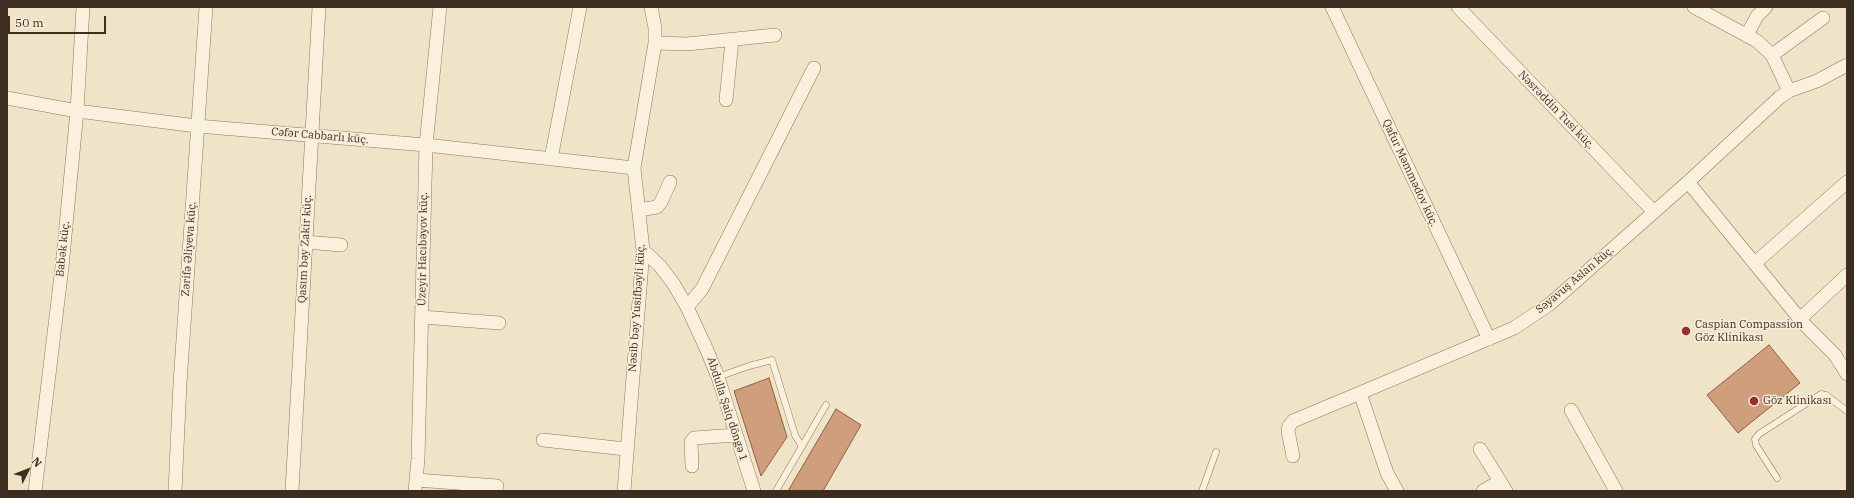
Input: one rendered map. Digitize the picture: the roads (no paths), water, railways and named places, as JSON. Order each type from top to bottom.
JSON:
[{"type":"street","name":"Babək küç.","points":[[36,491],[62,266],[77,111],[83,7]]},
{"type":"street","name":"Zərifə Əliyeva küç.","points":[[175,491],[180,383],[206,7]]},
{"type":"street","name":"Qasım bəy Zakir küç.","points":[[292,491],[319,7]]},
{"type":"street","name":"Üzeyir Hacıbəyov küç.","points":[[416,486],[426,145],[440,7]]},
{"type":"street","points":[[552,159],[580,7]]},
{"type":"street","name":"Nəsib bəy Yusifbəyli küç.","points":[[624,491],[626,449],[643,250],[634,168],[655,43],[655,28],[651,7]]},
{"type":"street","name":"Qafur Məmmədov küç.","points":[[1332,7],[1489,339]]},
{"type":"street","name":"Nəsrəddin Tusi küç.","points":[[1458,7],[1654,212]]},
{"type":"street","points":[[1694,7],[1747,35],[1772,55],[1789,91]]},
{"type":"street","points":[[1747,35],[1757,16],[1766,7]]},
{"type":"street","points":[[1772,55],[1823,18]]},
{"type":"street","points":[[655,43],[687,44],[732,41],[775,35]]},
{"type":"street","points":[[726,100],[732,41]]},
{"type":"street","name":"Səyavuş Aslan küç.","points":[[1293,456],[1288,431],[1289,426],[1293,421],[1514,328],[1550,304],[1688,182],[1780,97],[1789,91],[1817,81],[1847,65]]},
{"type":"street","points":[[687,307],[702,289],[814,68]]},
{"type":"street","name":"Cəfər Cabbarlı küç.","points":[[7,98],[77,111],[197,126],[426,145],[634,168]]},
{"type":"street","points":[[639,210],[657,206],[661,202],[670,182]]},
{"type":"street","points":[[1688,182],[1800,319],[1835,355],[1847,374]]},
{"type":"street","points":[[1755,263],[1847,182]]},
{"type":"street","points":[[306,242],[341,244]]},
{"type":"street","name":"Abdulla Şaiq döngə 1","points":[[643,250],[660,266],[687,307],[718,377],[754,491]]},
{"type":"street","points":[[1800,319],[1847,275]]},
{"type":"street","points":[[422,317],[499,323]]},
{"type":"street","points":[[1360,393],[1387,473],[1397,491]]},
{"type":"street","points":[[1571,410],[1616,491]]},
{"type":"street","points":[[692,466],[691,442],[694,438],[736,435]]},
{"type":"street","points":[[543,440],[626,449]]},
{"type":"street","points":[[1480,449],[1503,486],[1482,491]]},
{"type":"street","points":[[416,486],[497,486]]},
{"type":"lane","points":[[718,377],[772,360],[795,435],[802,447]]},
{"type":"lane","points":[[1777,478],[1756,445],[1755,439],[1759,434],[1821,394],[1826,395],[1847,411]]},
{"type":"lane","points":[[776,491],[826,405]]},
{"type":"lane","points":[[1202,491],[1216,452]]},
{"type":"place","name":"Caspian Compassion Göz Klinikası","points":[[1686,331]]},
{"type":"place","name":"Göz Klinikası","points":[[1754,401]]}]
